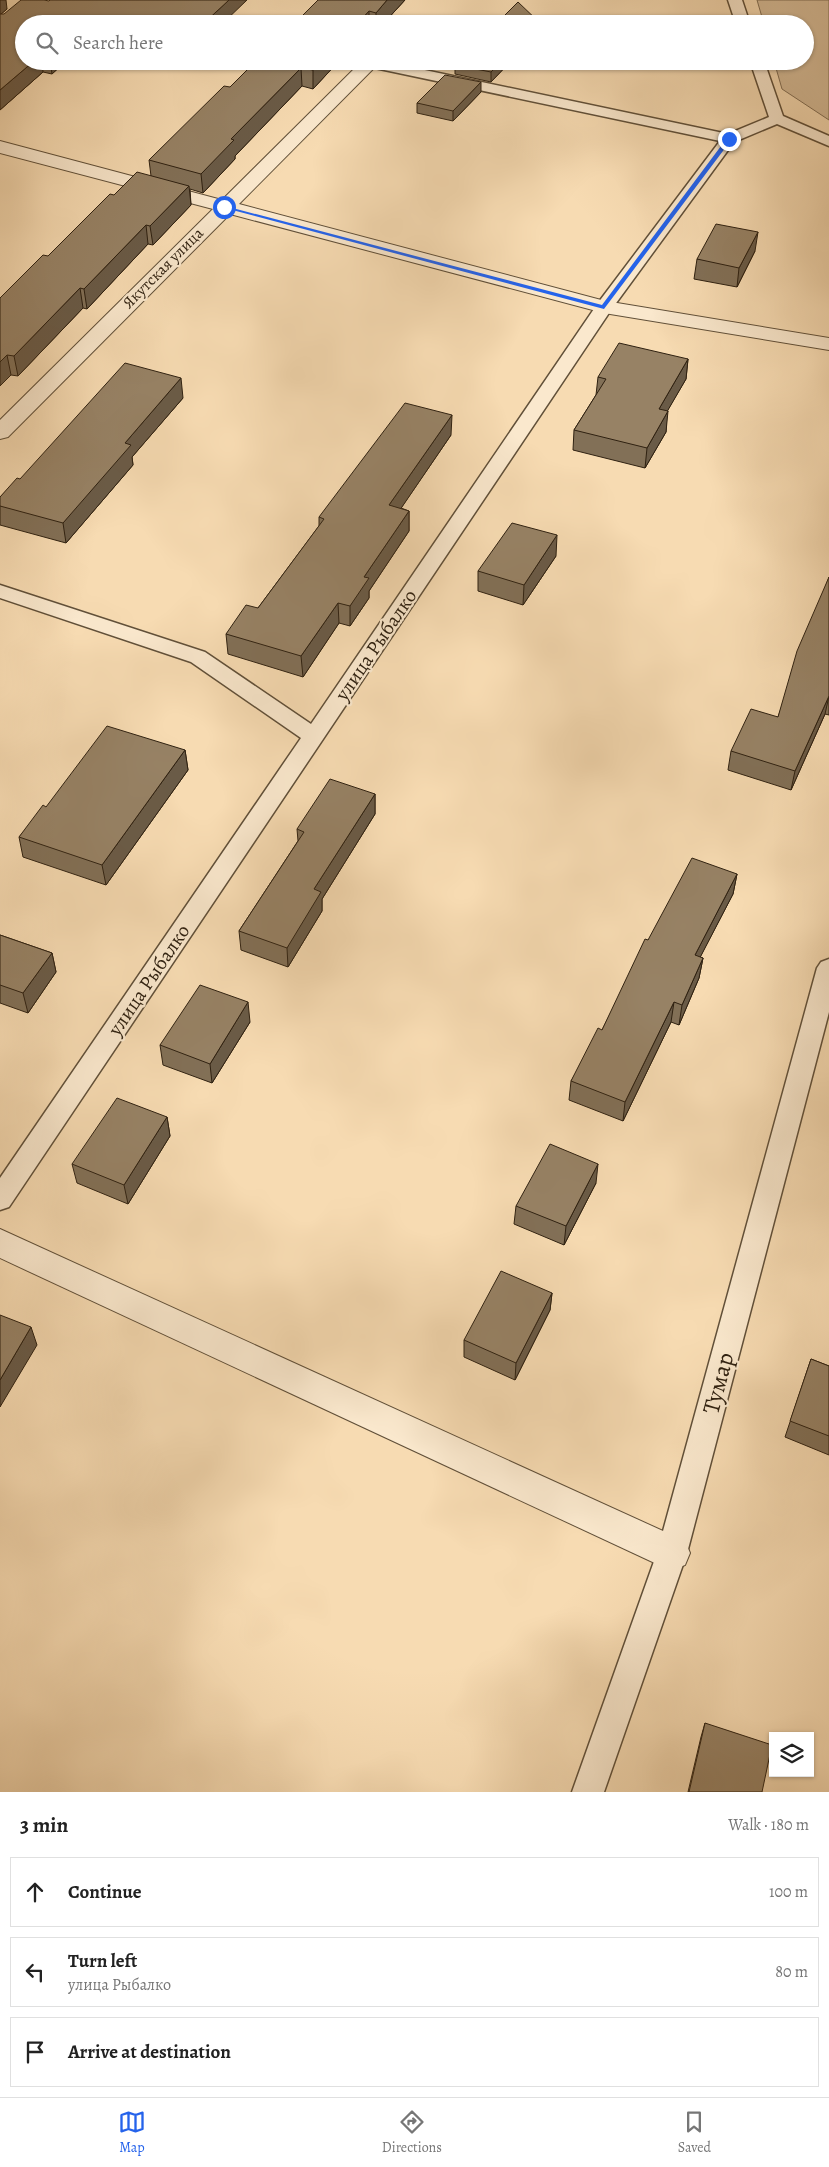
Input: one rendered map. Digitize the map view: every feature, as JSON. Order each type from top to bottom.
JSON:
[{"type":"street","name":"Якутская улица","points":[[0,432],[363,70]]},
{"type":"street","points":[[0,147],[604,307],[829,344]]},
{"type":"street","points":[[0,1243],[672,1553]]},
{"type":"lane","points":[[735,0],[741,15]]},
{"type":"lane","points":[[403,70],[729,139],[777,119],[829,142]]},
{"type":"lane","points":[[760,70],[777,119]]},
{"type":"lane","name":"улица Рыбалко","points":[[0,1199],[604,307],[729,139]]},
{"type":"lane","points":[[0,591],[198,657],[314,736]]},
{"type":"lane","name":"Тумар","points":[[588,1792],[672,1553],[829,968]]},
{"type":"shaded area","points":[[757,0],[829,0],[829,120],[782,89],[777,70],[814,70],[814,15],[761,15]]},
{"type":"building","points":[[21,0],[229,0],[213,15],[15,15],[15,70],[23,70],[0,90],[0,14],[4,14]]},
{"type":"building","points":[[318,0],[387,0],[376,13],[369,11],[365,15],[303,15]]},
{"type":"building","points":[[518,2],[532,15],[505,15]]},
{"type":"building","points":[[247,70],[299,70],[231,139],[234,140],[201,174],[149,160],[224,86],[230,87]]},
{"type":"building","points":[[445,75],[481,82],[453,111],[417,103]]},
{"type":"building","points":[[137,172],[189,186],[150,226],[146,225],[84,289],[80,288],[14,356],[7,355],[0,362],[0,298],[43,255],[48,256],[110,194],[114,195]]},
{"type":"building","points":[[716,224],[758,232],[739,268],[697,259]]},
{"type":"building","points":[[619,343],[688,359],[659,409],[668,411],[647,448],[574,430],[606,379],[598,377]]},
{"type":"building","points":[[125,363],[181,378],[125,443],[131,445],[63,523],[0,506],[0,497],[17,478],[20,479]]},
{"type":"building","points":[[405,403],[452,415],[389,505],[409,511],[364,577],[369,578],[350,606],[338,603],[301,656],[226,634],[246,605],[258,608],[324,519],[319,517]]},
{"type":"building","points":[[512,523],[557,535],[524,585],[478,571]]},
{"type":"building","points":[[829,577],[829,696],[795,771],[731,751],[751,709],[778,717],[797,651]]},
{"type":"building","points":[[107,726],[185,750],[102,865],[19,837],[43,805],[46,807]]},
{"type":"building","points":[[330,779],[375,794],[314,889],[321,892],[287,948],[239,931],[304,832],[297,829]]},
{"type":"building","points":[[692,858],[737,874],[695,955],[703,958],[682,1005],[674,1002],[625,1102],[571,1081],[598,1028],[602,1030],[645,939],[648,940]]},
{"type":"building","points":[[0,935],[52,953],[23,993],[0,985]]},
{"type":"building","points":[[200,985],[248,1002],[210,1064],[160,1045]]},
{"type":"building","points":[[117,1098],[167,1117],[124,1185],[72,1164]]},
{"type":"building","points":[[550,1144],[598,1164],[566,1226],[516,1206]]},
{"type":"building","points":[[501,1271],[552,1293],[516,1363],[464,1340]]},
{"type":"building","points":[[0,1315],[31,1327],[0,1380]]},
{"type":"building","points":[[811,1359],[829,1366],[829,1436],[790,1421]]},
{"type":"building","points":[[705,1723],[769,1744],[769,1759],[762,1792],[689,1792]]},
{"type":"route","points":[[224,207],[604,307],[729,139]]}]
